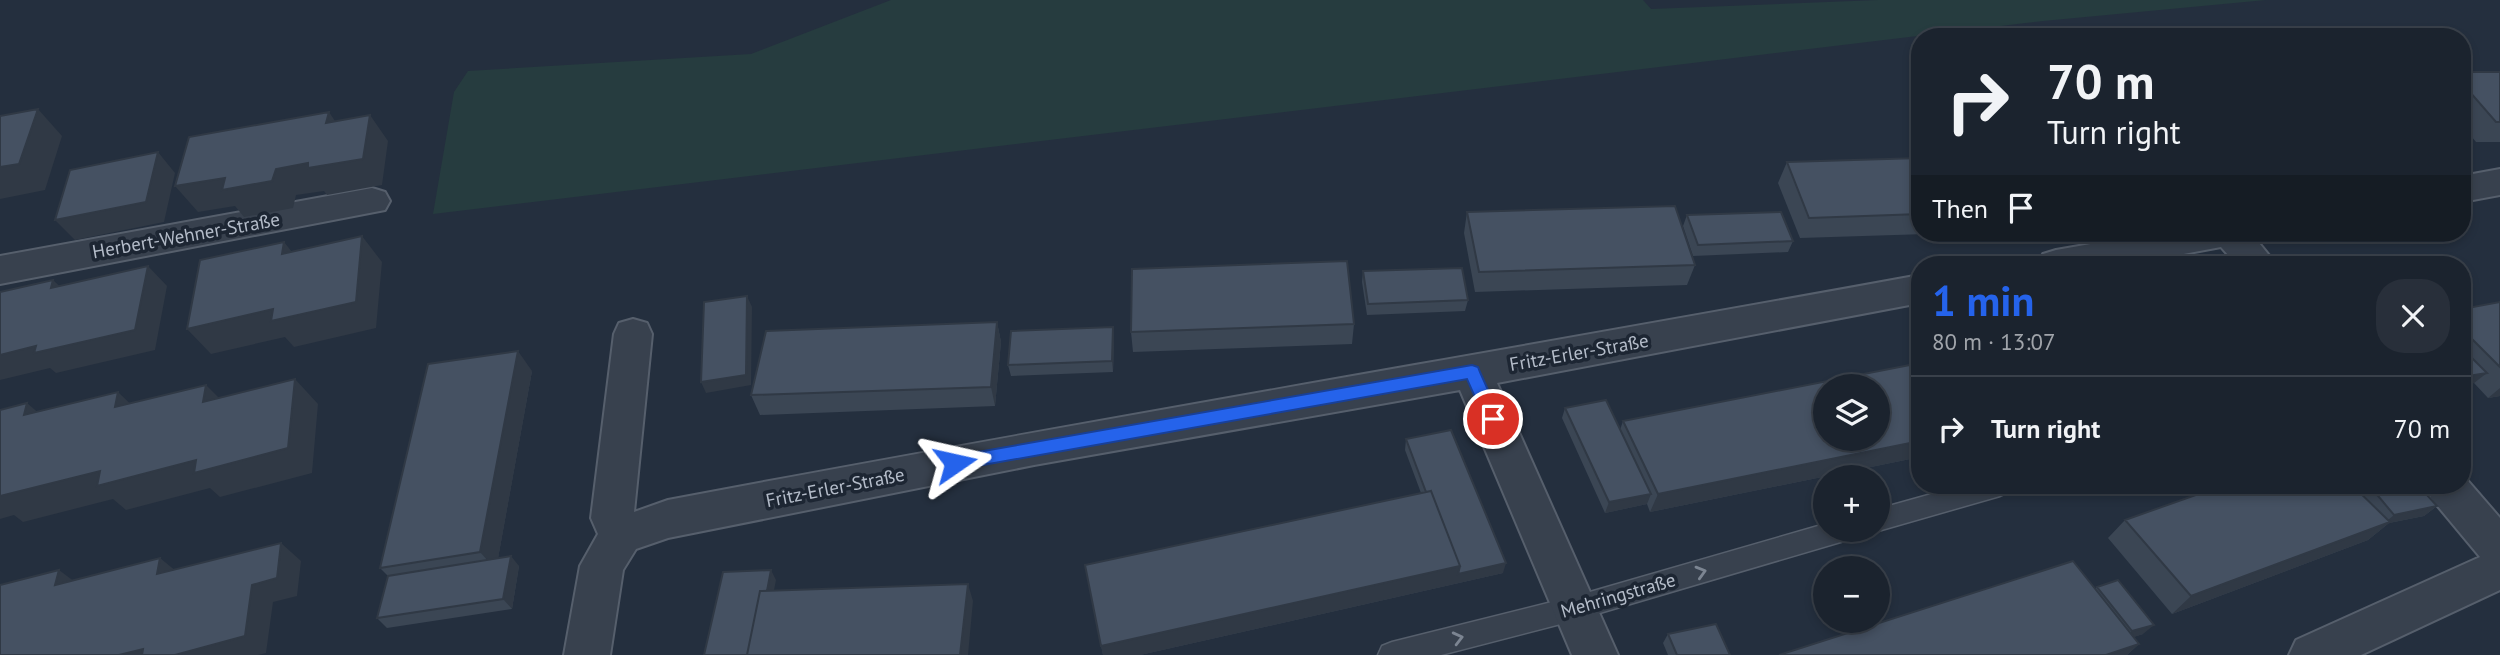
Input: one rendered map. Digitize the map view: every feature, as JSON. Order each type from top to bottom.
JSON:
[{"type":"street","points":[[2471,187],[2500,182]]},
{"type":"street","name":"Herbert-Wehner-Straße","points":[[0,270],[372,201]]},
{"type":"street","points":[[2100,256],[2178,242]]},
{"type":"street","points":[[2236,242],[2250,256]]},
{"type":"street","name":"Fritz-Erler-Straße","points":[[621,535],[668,519],[1034,448],[1472,372],[1911,291]]},
{"type":"street","points":[[586,655],[602,566],[621,535],[612,519],[633,334]]},
{"type":"street","points":[[1472,372],[1595,655]]},
{"type":"street","points":[[2454,494],[2500,549]]},
{"type":"street","points":[[2322,653],[2500,569]]},
{"type":"lane","points":[[1890,517],[1969,494]]},
{"type":"lane","name":"Mehringstraße","points":[[1392,655],[1576,608],[1813,539]]},
{"type":"green space","points":[[891,0],[1643,0],[1651,9],[1878,0],[2266,0],[1985,28],[1911,28],[1911,37],[433,214],[454,92],[468,71],[751,54]]},
{"type":"building","points":[[2471,72],[2500,72],[2500,122],[2496,122],[2471,93]]},
{"type":"building","points":[[38,109],[19,164],[0,167],[0,116]]},
{"type":"building","points":[[329,112],[326,123],[370,115],[363,159],[308,168],[308,163],[276,169],[272,181],[222,190],[225,178],[175,186],[189,137]]},
{"type":"building","points":[[158,152],[146,202],[55,220],[70,170]]},
{"type":"building","points":[[1911,158],[1911,214],[1809,218],[1787,162]]},
{"type":"building","points":[[1675,206],[1695,265],[1479,272],[1467,212]]},
{"type":"building","points":[[1781,212],[1793,241],[1698,245],[1687,215]]},
{"type":"building","points":[[362,236],[356,302],[271,321],[273,309],[187,329],[200,260],[284,242],[282,254]]},
{"type":"building","points":[[1347,261],[1354,324],[1131,332],[1132,269]]},
{"type":"building","points":[[148,266],[135,330],[34,353],[36,346],[0,355],[0,292],[53,280],[51,288]]},
{"type":"building","points":[[1462,268],[1468,300],[1368,304],[1363,271]]},
{"type":"building","points":[[747,296],[746,375],[701,382],[704,302]]},
{"type":"building","points":[[2500,302],[2500,367],[2471,338],[2471,307]]},
{"type":"building","points":[[997,322],[991,387],[751,395],[766,331]]},
{"type":"building","points":[[1113,327],[1112,361],[1008,365],[1011,331]]},
{"type":"building","points":[[518,351],[480,552],[380,568],[428,364]]},
{"type":"building","points":[[2471,357],[2487,373],[2471,376]]},
{"type":"building","points":[[1911,365],[1911,443],[1890,447],[1890,374],[1864,374]]},
{"type":"building","points":[[295,379],[288,448],[194,473],[196,460],[97,486],[100,471],[0,496],[0,410],[27,403],[24,415],[118,392],[115,407],[206,385],[203,402]]},
{"type":"building","points":[[1813,384],[1813,451],[1871,451],[1658,494],[1623,421]]},
{"type":"building","points":[[1606,400],[1651,494],[1609,502],[1565,408]]},
{"type":"building","points":[[1451,430],[1506,563],[1458,574],[1460,566],[1431,491],[1426,492],[1406,439]]},
{"type":"building","points":[[1431,491],[1460,566],[1101,646],[1085,565]]},
{"type":"building","points":[[2199,494],[2361,494],[2390,522],[2191,596],[2125,520]]},
{"type":"building","points":[[2376,494],[2426,494],[2437,506],[2394,515]]},
{"type":"building","points":[[281,543],[277,578],[252,585],[245,636],[175,655],[142,655],[143,649],[119,655],[0,655],[0,585],[59,570],[55,585],[160,558],[157,574]]},
{"type":"building","points":[[511,556],[503,599],[377,618],[388,576]]},
{"type":"building","points":[[2073,561],[2139,644],[2106,655],[1779,655],[1848,633],[1890,633],[1890,620]]},
{"type":"building","points":[[771,570],[767,591],[760,591],[747,655],[704,655],[723,572]]},
{"type":"building","points":[[2118,580],[2154,625],[2132,631],[2097,587]]},
{"type":"building","points":[[968,584],[960,655],[747,655],[760,591]]},
{"type":"building","points":[[1716,624],[1730,655],[1677,655],[1668,634]]},
{"type":"route","points":[[955,463],[1472,372],[1493,419]]}]
